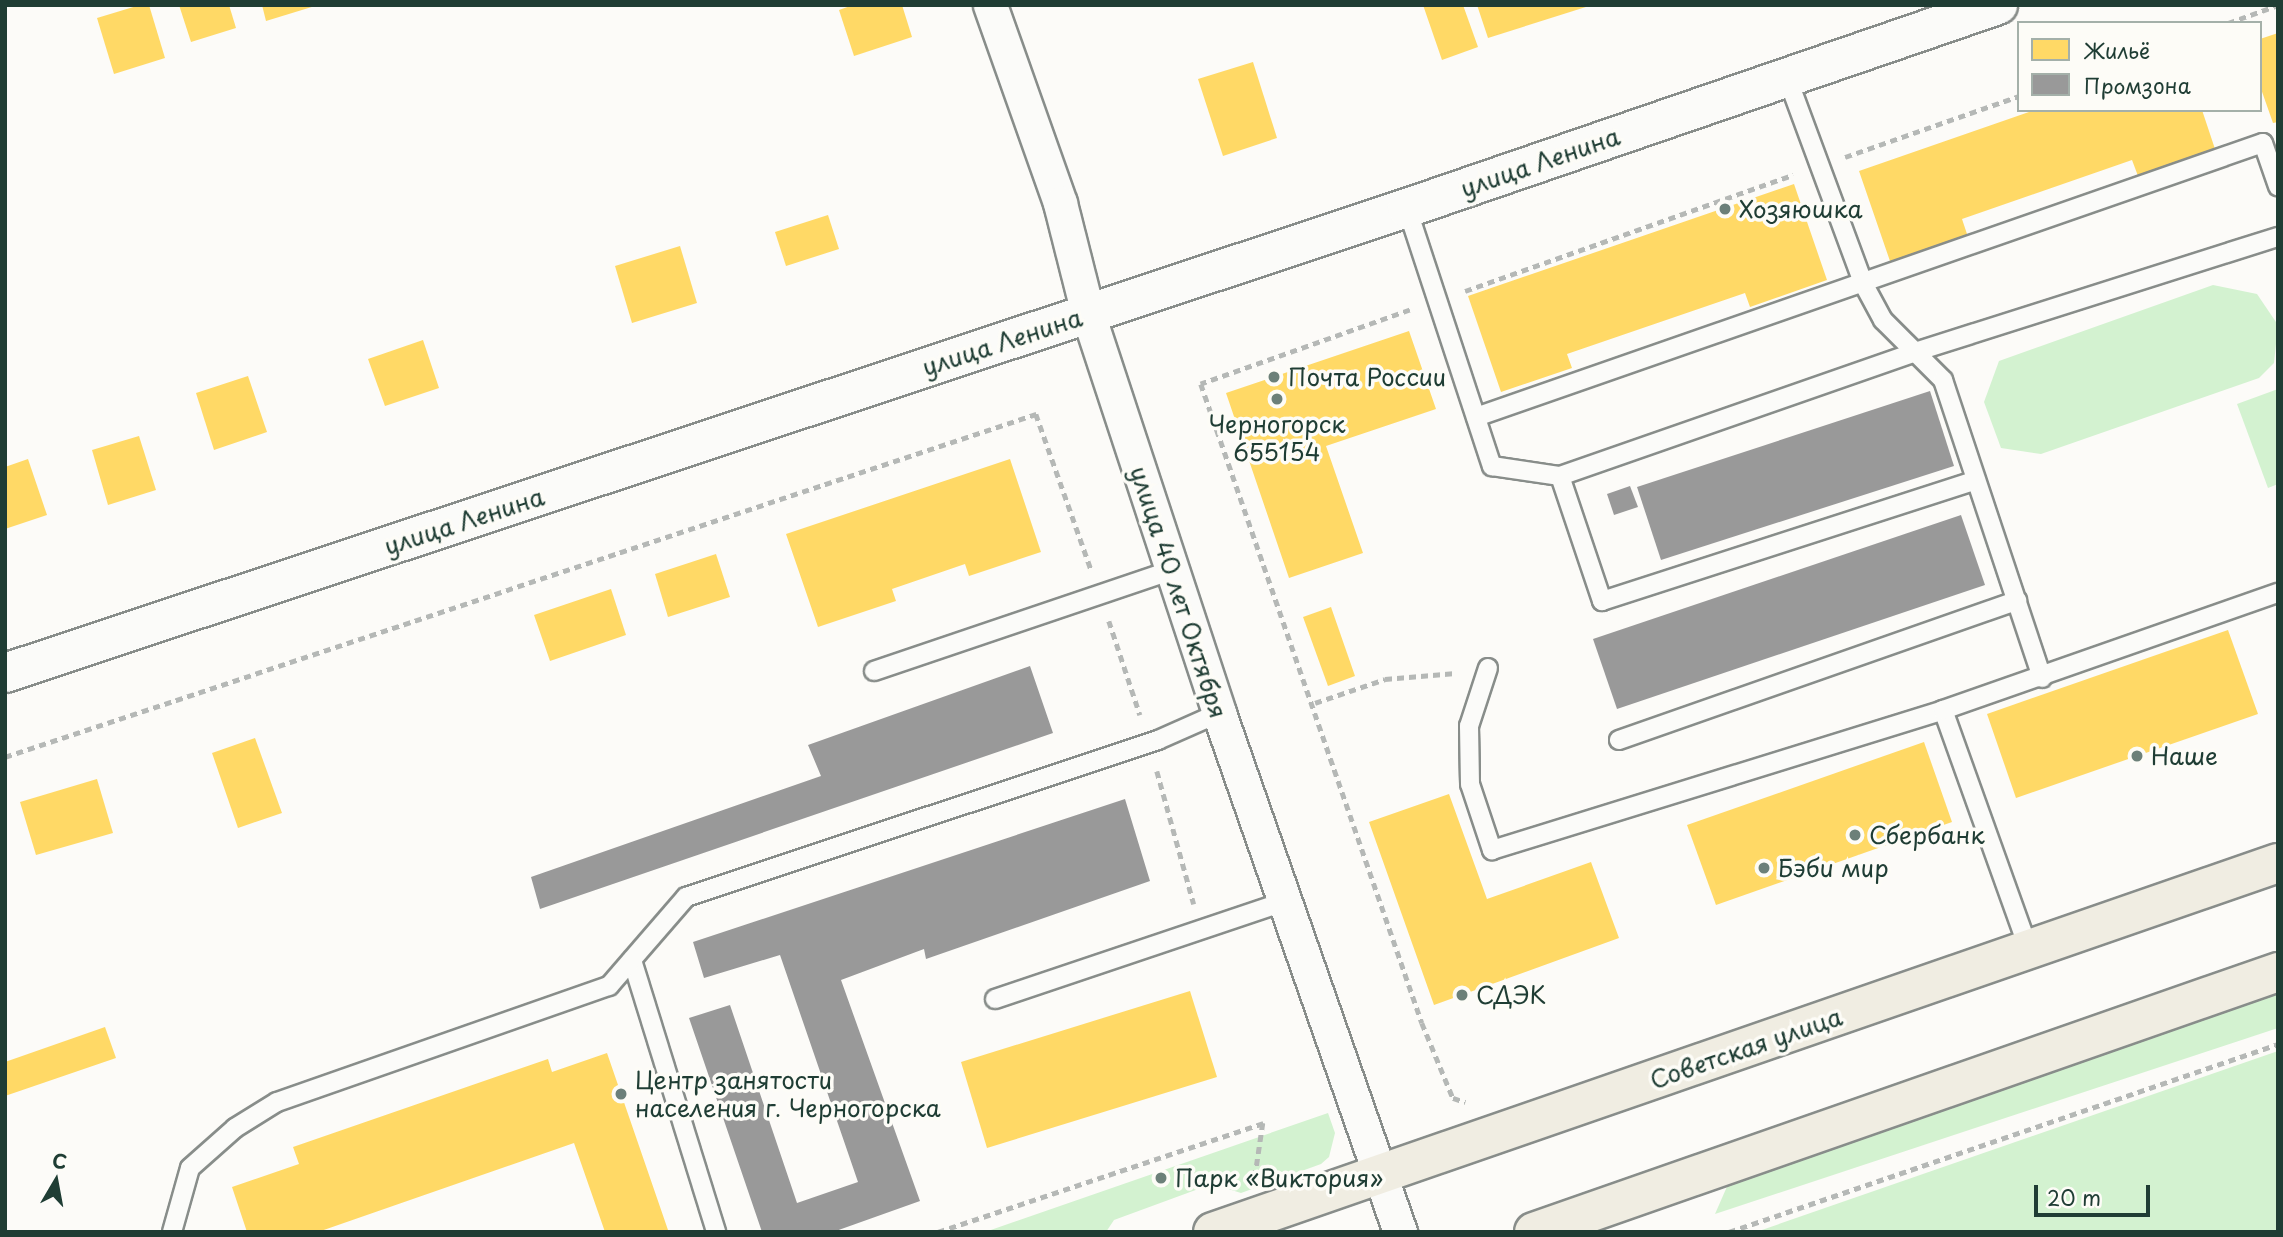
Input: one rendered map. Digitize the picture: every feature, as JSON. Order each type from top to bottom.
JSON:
[{"type":"main road","name":"Советская улица","points":[[1213,1232],[2278,863]]},
{"type":"main road","points":[[1534,1232],[2278,972]]},
{"type":"street","name":"улица 40 лет Октября","points":[[990,5],[1060,203],[1088,314],[1171,570],[1400,1232]]},
{"type":"street","name":"улица Ленина","points":[[5,673],[1407,208],[1997,5]]},
{"type":"lane","points":[[1787,77],[1863,283],[1883,320],[1917,351],[1943,380],[2042,678]]},
{"type":"lane","points":[[1476,417],[2263,143],[2278,186]]},
{"type":"lane","points":[[1407,208],[1492,466],[1560,476],[1917,351],[2278,237]]},
{"type":"lane","points":[[1560,476],[1602,601],[1976,480]]},
{"type":"lane","points":[[874,671],[1171,570]]},
{"type":"lane","points":[[1488,668],[1469,726],[1470,784],[1492,850],[2042,678],[2278,593]]},
{"type":"lane","points":[[1619,740],[2017,601]]},
{"type":"lane","points":[[1943,710],[2028,950]]},
{"type":"lane","points":[[173,1232],[190,1168],[235,1128],[277,1102],[609,986],[686,897],[1149,743],[1219,713]]},
{"type":"lane","points":[[995,999],[1284,902]]},
{"type":"lane","points":[[632,960],[716,1232]]},
{"type":"path","points":[[2234,21],[2278,5]]},
{"type":"path","points":[[5,757],[1036,414],[1149,743],[1201,929]]},
{"type":"path","points":[[1315,703],[1385,679],[1488,668]]},
{"type":"path","points":[[1729,1232],[2278,1044]]},
{"type":"path","points":[[938,1232],[1263,1123],[1253,1192]]},
{"type":"green space","points":[[2213,285],[2257,294],[2278,325],[2274,363],[2259,378],[2041,454],[2001,448],[1984,402],[1999,361]]},
{"type":"green space","points":[[2278,389],[2278,484],[2268,488],[2237,404]]},
{"type":"green space","points":[[2278,993],[2278,1028],[1715,1214],[1729,1182]]},
{"type":"green space","points":[[2278,1051],[2278,1232],[1756,1232]]},
{"type":"green space","points":[[1328,1113],[1335,1133],[1329,1157],[1321,1164],[1241,1193],[1212,1184],[1114,1220],[1106,1232],[985,1232]]},
{"type":"building: Жильё","points":[[140,5],[149,5],[165,58],[114,74],[97,18]]},
{"type":"building: Жильё","points":[[179,5],[229,5],[236,28],[191,42]]},
{"type":"building: Жильё","points":[[262,5],[315,5],[315,6],[266,21]]},
{"type":"building: Жильё","points":[[853,5],[902,5],[912,37],[854,56],[839,10]]},
{"type":"building: Жильё","points":[[1423,5],[1463,5],[1478,47],[1442,60]]},
{"type":"building: Жильё","points":[[1477,5],[1589,5],[1589,6],[1488,38]]},
{"type":"building: Жильё","points":[[2278,33],[2278,122],[2273,123],[2262,92],[2262,38]]},
{"type":"building: Жильё","points":[[1253,62],[1277,138],[1223,156],[1198,79]]},
{"type":"building: Жильё","points":[[2029,112],[2203,112],[2215,149],[2138,176],[2132,160],[1962,219],[1968,237],[1891,264],[1859,171]]},
{"type":"building: Жильё","points":[[1794,184],[1827,280],[1750,307],[1745,293],[1567,354],[1572,368],[1501,392],[1468,296]]},
{"type":"building: Жильё","points":[[828,215],[839,249],[786,266],[775,232]]},
{"type":"building: Жильё","points":[[680,246],[697,303],[632,323],[615,266]]},
{"type":"building: Жильё","points":[[1409,331],[1436,409],[1326,446],[1363,553],[1289,578],[1226,393]]},
{"type":"building: Жильё","points":[[423,340],[439,388],[385,406],[368,359]]},
{"type":"building: Жильё","points":[[248,376],[267,432],[214,450],[196,393]]},
{"type":"building: Жильё","points":[[139,436],[156,490],[108,505],[92,450]]},
{"type":"building: Жильё","points":[[28,459],[47,515],[5,529],[5,467]]},
{"type":"building: Жильё","points":[[1010,459],[1041,552],[969,576],[965,564],[892,589],[896,601],[818,627],[786,534]]},
{"type":"building: Жильё","points":[[716,554],[730,597],[668,617],[655,574]]},
{"type":"building: Жильё","points":[[611,589],[626,635],[550,661],[534,615]]},
{"type":"building: Жильё","points":[[1331,607],[1355,676],[1328,686],[1303,617]]},
{"type":"building: Жильё","points":[[2228,630],[2258,714],[2016,798],[1987,714]]},
{"type":"building: Жильё","points":[[255,738],[282,813],[238,828],[212,753]]},
{"type":"building: Жильё","points":[[1924,742],[1952,822],[1716,905],[1687,825]]},
{"type":"building: Жильё","points":[[97,779],[113,833],[36,855],[20,802]]},
{"type":"building: Жильё","points":[[1449,794],[1487,899],[1591,862],[1619,938],[1434,1005],[1369,822]]},
{"type":"building: Жильё","points":[[1190,991],[1217,1077],[987,1148],[961,1062]]},
{"type":"building: Жильё","points":[[105,1027],[116,1058],[5,1096],[5,1062]]},
{"type":"building: Жильё","points":[[607,1053],[668,1230],[605,1232],[574,1143],[318,1232],[247,1232],[232,1187],[299,1164],[293,1147],[548,1059],[552,1072]]},
{"type":"building: Промзона","points":[[1930,391],[1954,466],[1661,560],[1637,487]]},
{"type":"building: Промзона","points":[[1630,486],[1638,507],[1614,515],[1607,494]]},
{"type":"building: Промзона","points":[[1961,515],[1985,585],[1617,709],[1593,639]]},
{"type":"building: Промзона","points":[[1030,666],[1053,733],[540,909],[531,877],[821,776],[808,745]]},
{"type":"building: Промзона","points":[[1125,799],[1150,881],[926,959],[924,949],[841,980],[920,1201],[833,1232],[762,1232],[689,1018],[730,1005],[797,1203],[858,1182],[780,955],[704,978],[693,942]]},
{"type":"place","name":"Хозяюшка","points":[[1725,209]]},
{"type":"place","name":"Почта России","points":[[1274,377]]},
{"type":"place","name":"Черногорск 655154","points":[[1277,399]]},
{"type":"place","name":"Наше","points":[[2137,756]]},
{"type":"place","name":"Сбербанк","points":[[1855,835]]},
{"type":"place","name":"Бэби мир","points":[[1764,868]]},
{"type":"place","name":"СДЭК","points":[[1462,995]]},
{"type":"place","name":"Центр занятости населения г. Черногорска","points":[[621,1094]]},
{"type":"place","name":"Парк «Виктория»","points":[[1161,1178]]}]
